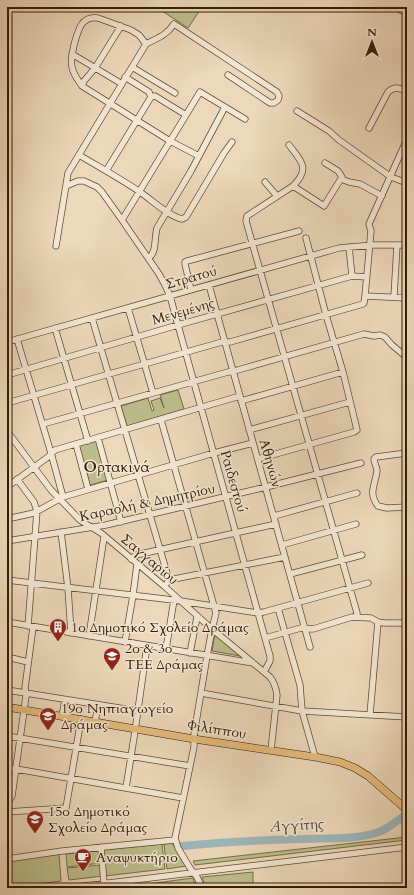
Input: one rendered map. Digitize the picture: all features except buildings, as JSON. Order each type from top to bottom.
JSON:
[{"type":"main road","name":"Φιλίππου","points":[[7,707],[315,757],[346,764],[360,770],[375,781],[405,808]]},
{"type":"street","points":[[394,7],[407,13]]},
{"type":"street","points":[[146,44],[139,35],[131,30],[98,18],[93,17],[87,19],[81,24],[77,33],[72,54],[73,72],[82,86],[170,141],[199,156]]},
{"type":"street","points":[[56,246],[68,173],[146,44],[164,35],[174,24],[277,92],[279,96],[278,100],[274,103],[270,103],[228,74]]},
{"type":"street","points":[[82,86],[121,26]]},
{"type":"street","points":[[72,54],[122,84]]},
{"type":"street","points":[[132,67],[175,93]]},
{"type":"street","points":[[125,77],[149,92],[151,97]]},
{"type":"street","points":[[369,128],[390,89],[398,88],[407,92]]},
{"type":"street","points":[[122,220],[200,92],[245,119]]},
{"type":"street","points":[[151,97],[155,96],[186,115]]},
{"type":"street","points":[[106,171],[151,97]]},
{"type":"street","points":[[149,258],[153,255],[157,228],[199,156],[225,107]]},
{"type":"street","points":[[297,111],[329,131],[339,140],[391,176],[407,183]]},
{"type":"street","points":[[7,403],[361,305],[364,303],[365,296],[371,231],[370,224],[407,139]]},
{"type":"street","points":[[79,155],[139,191],[178,218],[182,219],[186,217],[232,142]]},
{"type":"street","points":[[288,144],[298,157],[303,168],[298,180],[293,186],[246,217],[246,222],[357,617]]},
{"type":"street","points":[[293,186],[324,206],[342,176],[326,163]]},
{"type":"street","points":[[341,179],[360,184],[382,196]]},
{"type":"street","name":"Ραιδεστού","points":[[66,186],[78,181],[84,181],[97,187],[149,258],[162,279],[170,296],[271,660],[264,672]]},
{"type":"street","points":[[265,182],[278,196]]},
{"type":"street","points":[[191,290],[185,262],[299,231]]},
{"type":"street","points":[[258,459],[356,431],[357,428],[306,238]]},
{"type":"street","name":"Στρατού","points":[[7,342],[339,248],[369,245],[407,245]]},
{"type":"street","points":[[394,297],[397,245]]},
{"type":"street","points":[[349,247],[352,276]]},
{"type":"street","name":"Μενεμένης","points":[[7,375],[318,285],[352,276],[367,277]]},
{"type":"street","name":"Αθηνών","points":[[209,285],[310,647]]},
{"type":"street","points":[[365,296],[407,298]]},
{"type":"street","points":[[128,308],[153,393]]},
{"type":"street","points":[[92,318],[169,580]]},
{"type":"street","points":[[55,328],[88,441]]},
{"type":"street","points":[[43,424],[364,334],[374,336],[380,335],[385,337],[407,358]]},
{"type":"street","points":[[17,339],[43,424],[61,497]]},
{"type":"street","points":[[7,487],[55,450],[201,408],[292,387],[343,372]]},
{"type":"street","points":[[249,430],[350,402]]},
{"type":"street","points":[[160,420],[216,613],[207,656],[194,738],[194,747],[175,840],[179,850],[197,877],[202,888]]},
{"type":"street","name":"Σαγγαρίου","points":[[7,431],[34,467],[80,520],[99,532],[264,672]]},
{"type":"street","points":[[98,438],[121,522]]},
{"type":"street","points":[[7,519],[37,511],[61,497],[253,443]]},
{"type":"street","points":[[76,444],[88,489]]},
{"type":"street","points":[[407,453],[376,457],[374,459],[377,470],[373,492],[373,499],[378,506],[387,508],[407,507]]},
{"type":"street","name":"Καραολή & Δημητρίου","points":[[8,541],[121,522],[266,488],[361,463]]},
{"type":"street","points":[[7,804],[12,796],[26,693],[25,688],[28,662],[37,511],[34,502],[17,479]]},
{"type":"street","points":[[274,516],[357,493]]},
{"type":"street","points":[[131,559],[136,555],[276,524]]},
{"type":"street","points":[[282,545],[356,524]]},
{"type":"street","points":[[61,532],[68,588],[71,633]]},
{"type":"street","points":[[7,533],[7,555]]},
{"type":"street","points":[[89,636],[104,537]]},
{"type":"street","points":[[290,574],[362,554]]},
{"type":"street","points":[[164,586],[169,580],[285,557]]},
{"type":"street","points":[[125,642],[137,564]]},
{"type":"street","points":[[7,580],[174,600],[258,613],[368,583]]},
{"type":"street","points":[[166,649],[174,600]]},
{"type":"street","points":[[278,608],[300,685],[302,711],[315,757]]},
{"type":"street","points":[[190,653],[198,617]]},
{"type":"street","points":[[265,638],[301,628],[313,629],[357,617],[371,618],[378,622],[384,623],[407,624]]},
{"type":"street","points":[[7,622],[253,664]]},
{"type":"street","points":[[370,715],[378,622]]},
{"type":"street","points":[[126,788],[147,646]]},
{"type":"street","points":[[7,657],[28,662]]},
{"type":"street","points":[[264,672],[270,677],[274,684],[276,695],[276,707],[270,750]]},
{"type":"street","points":[[7,690],[138,711]]},
{"type":"street","points":[[201,693],[302,711],[407,717]]},
{"type":"street","points":[[62,716],[65,700]]},
{"type":"street","points":[[95,722],[98,705]]},
{"type":"street","points":[[7,812],[66,808],[81,720]]},
{"type":"street","points":[[7,736],[190,766]]},
{"type":"street","points":[[7,769],[16,769],[71,778],[183,798]]},
{"type":"street","points":[[7,859],[62,851],[175,840]]},
{"type":"street","points":[[101,847],[104,883]]},
{"type":"street","points":[[67,888],[407,847]]},
{"type":"green space","points":[[156,7],[202,7],[188,28]]},
{"type":"green space","points":[[178,390],[184,409],[127,426],[121,406],[148,398],[152,411],[154,410],[151,401],[160,398],[164,408],[160,395]]},
{"type":"green space","points":[[97,441],[108,480],[90,485],[79,446]]},
{"type":"green space","points":[[215,634],[240,656],[212,651]]},
{"type":"green space","points":[[407,837],[407,840],[195,865],[193,861]]},
{"type":"green space","points":[[172,843],[186,866],[167,869],[164,844]]},
{"type":"green space","points":[[162,844],[165,869],[105,876],[102,850]]},
{"type":"green space","points":[[100,850],[101,863],[67,867],[66,854]]},
{"type":"green space","points":[[59,854],[61,881],[12,887],[10,861]]},
{"type":"green space","points":[[101,865],[103,876],[69,880],[67,868]]},
{"type":"green space","points":[[253,872],[253,888],[206,888],[202,877]]},
{"type":"green space","points":[[193,878],[196,888],[140,888],[140,885]]},
{"type":"waterway","name":"Αγγίτης","points":[[182,846],[242,841],[341,838],[370,835],[383,830],[407,814]]},
{"type":"place","name":"1ο Δημοτικό Σχολείο Δράμας","points":[[58,642]]},
{"type":"place","name":"2ο & 3ο ΤΕΕ Δράμας","points":[[112,671]]},
{"type":"place","name":"19ο Νηπιαγωγείο Δράμας","points":[[48,731]]},
{"type":"place","name":"15ο Δημοτικό Σχολείο Δράμας","points":[[35,834]]},
{"type":"place","name":"Αναψυκτήριο","points":[[83,872]]},
{"type":"district","name":"Ορτακινά","points":[[117,467]]}]
